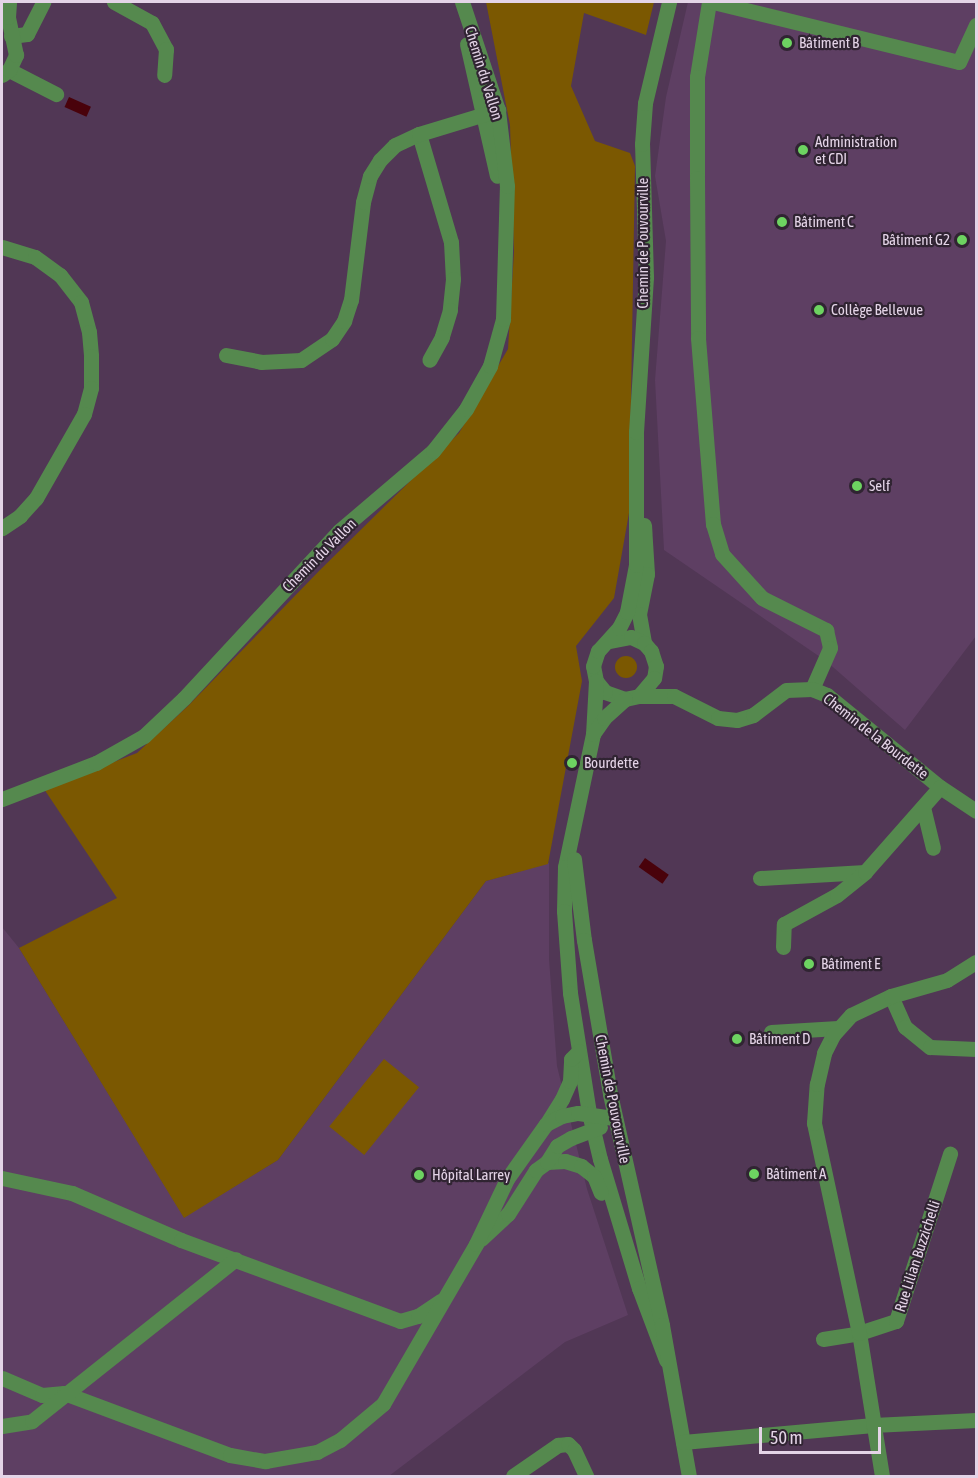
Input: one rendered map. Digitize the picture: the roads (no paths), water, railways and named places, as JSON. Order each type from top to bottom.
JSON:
[{"type":"street","points":[[9,2],[11,36],[16,55],[5,72],[56,94]]},
{"type":"street","points":[[11,36],[27,34],[43,2]]},
{"type":"street","points":[[114,2],[152,23],[166,49],[164,75]]},
{"type":"street","name":"Chemin du Vallon","points":[[2,799],[96,763],[144,736],[184,698],[339,531],[433,451],[466,409],[490,366],[503,319],[507,186],[491,111],[462,2]]},
{"type":"street","name":"Chemin de Pouvourville","points":[[666,1360],[654,1331],[615,1210],[593,1132],[570,993],[564,911],[565,867],[593,734],[596,681],[594,661],[598,651],[610,640],[627,612],[636,565],[638,400],[646,277],[642,144],[645,103],[669,2]]},
{"type":"street","points":[[812,689],[830,648],[826,630],[762,598],[722,555],[713,524],[698,338],[697,201],[698,76],[711,2],[959,62],[976,25]]},
{"type":"street","points":[[226,355],[261,362],[301,360],[332,339],[344,321],[351,300],[363,202],[370,176],[380,160],[395,145],[420,134],[491,111]]},
{"type":"street","points":[[420,134],[451,242],[453,279],[450,310],[442,337],[429,360]]},
{"type":"street","points":[[2,247],[35,257],[60,275],[81,302],[89,332],[91,388],[84,414],[36,498],[20,516],[2,528]]},
{"type":"street","name":"Chemin de Pouvourville","points":[[593,734],[604,718],[651,685],[656,671],[654,656],[644,644],[639,614],[647,557],[637,487]]},
{"type":"street","points":[[610,640],[631,637],[644,644]]},
{"type":"street","name":"Chemin de la Bourdette","points":[[656,671],[674,696],[718,718],[737,720],[753,715],[786,690],[812,689],[826,695],[940,787],[976,811]]},
{"type":"street","points":[[596,681],[605,692],[632,698]]},
{"type":"street","name":"Chemin de la Bourdette","points":[[632,698],[674,696]]},
{"type":"street","points":[[783,947],[784,924],[837,895],[865,872],[940,787]]},
{"type":"street","points":[[923,807],[933,848]]},
{"type":"street","name":"Chemin de Pouvourville","points":[[571,835],[584,940],[615,1118],[662,1325],[666,1360],[689,1476]]},
{"type":"street","points":[[760,878],[865,872]]},
{"type":"street","points":[[882,1476],[859,1333],[814,1123],[817,1084],[824,1053],[838,1028],[851,1016],[891,996],[946,980],[976,962]]},
{"type":"street","points":[[891,996],[905,1027],[930,1047],[976,1050]]},
{"type":"street","points":[[771,1032],[838,1028]]},
{"type":"street","name":"Chemin de Pouvourville","points":[[476,1244],[507,1179],[562,1099],[570,1081],[571,1059],[579,1051]]},
{"type":"street","points":[[546,1124],[562,1116],[589,1113],[615,1118]]},
{"type":"street","points":[[2,1378],[42,1395],[64,1393],[230,1455],[265,1461],[317,1452],[340,1440],[364,1422],[382,1404],[476,1244],[508,1214],[536,1170],[547,1162],[557,1146],[571,1138],[593,1132],[615,1118]]},
{"type":"street","name":"Rue Lilian Buzzichelli","points":[[859,1333],[896,1321],[951,1154]]},
{"type":"street","points":[[547,1162],[565,1161],[581,1166],[594,1176],[605,1205],[615,1210]]},
{"type":"street","points":[[2,1178],[72,1193],[181,1240],[400,1321],[418,1316],[442,1299]]},
{"type":"street","points":[[2,1426],[32,1421],[64,1393],[236,1259]]},
{"type":"street","points":[[823,1339],[859,1333]]},
{"type":"street","points":[[683,1442],[873,1425],[976,1420]]},
{"type":"street","points":[[513,1476],[558,1445],[568,1444],[574,1450],[586,1476]]},
{"type":"street","points":[[259,1476],[265,1461]]},
{"type":"place","name":"Bâtiment B","points":[[787,43]]},
{"type":"place","name":"Administration et CDI","points":[[803,150]]},
{"type":"place","name":"Bâtiment C","points":[[782,222]]},
{"type":"place","name":"Bâtiment G2","points":[[962,240]]},
{"type":"place","name":"Collège Bellevue","points":[[819,310]]},
{"type":"place","name":"Self","points":[[857,486]]},
{"type":"place","name":"Bourdette","points":[[572,763]]},
{"type":"place","name":"Bâtiment E","points":[[809,964]]},
{"type":"place","name":"Bâtiment D","points":[[737,1039]]},
{"type":"place","name":"Bâtiment A","points":[[754,1174]]},
{"type":"place","name":"Hôpital Larrey","points":[[419,1175]]}]
